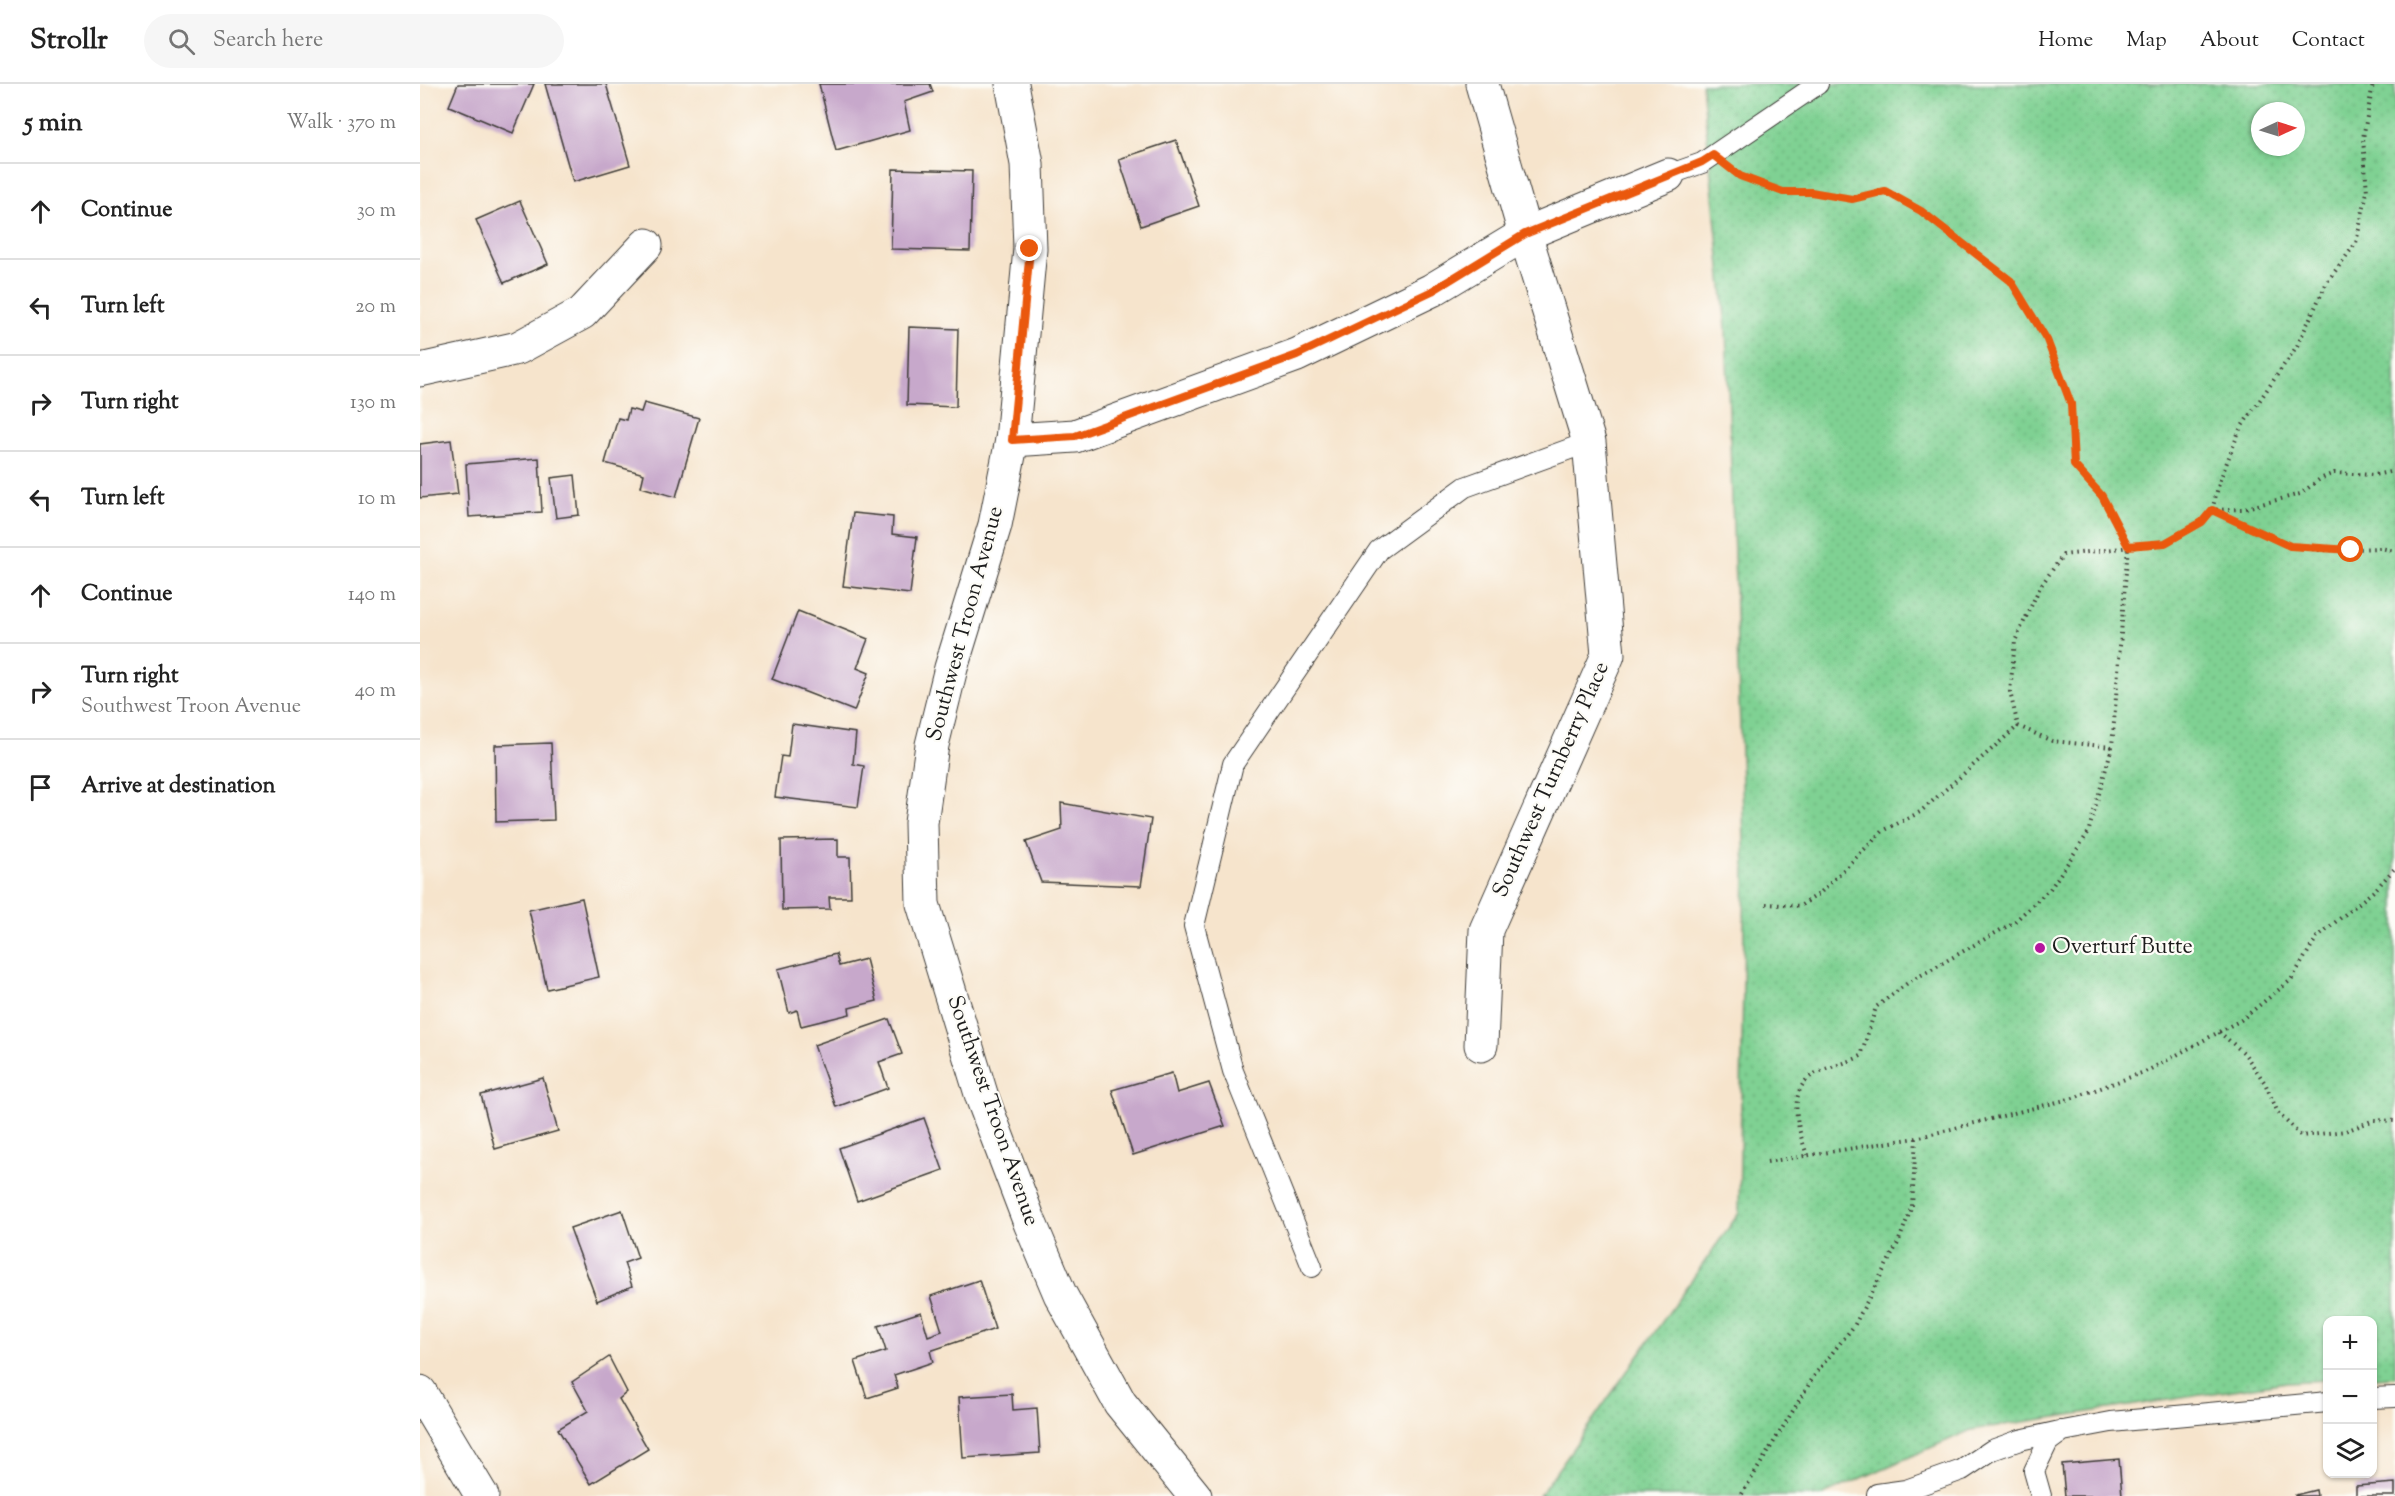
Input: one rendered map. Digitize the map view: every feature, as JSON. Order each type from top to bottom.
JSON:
[{"type":"street","name":"Southwest Troon Avenue","points":[[1012,84],[1028,164],[1030,249],[1012,440],[995,525],[951,668],[932,745],[921,823],[923,904],[982,1096],[1030,1223],[1060,1294],[1120,1403],[1195,1496]]},
{"type":"street","name":"Southwest Turnberry Place","points":[[1481,1045],[1486,930],[1608,655],[1589,441],[1525,234],[1482,84]]},
{"type":"street","points":[[1012,440],[1075,436],[1297,355],[1432,291],[1525,234],[1668,175]]},
{"type":"street","points":[[420,369],[518,348],[582,313],[646,245]]},
{"type":"street","points":[[420,1392],[482,1496]]},
{"type":"lane","points":[[1668,175],[1702,162],[1818,84]]},
{"type":"lane","points":[[1312,1266],[1233,1071],[1194,926],[1233,764],[1379,550],[1465,487],[1589,441]]},
{"type":"lane","points":[[2377,1398],[2395,1397]]},
{"type":"lane","points":[[1877,1494],[1906,1490],[1962,1470],[1992,1450],[2020,1440],[2063,1431],[2110,1422],[2323,1402]]},
{"type":"lane","points":[[2041,1496],[2034,1471],[2048,1442],[2063,1431]]},
{"type":"path","points":[[2018,726],[2010,692],[2015,641],[2040,587],[2063,555],[2165,543],[2202,522],[2212,510],[2220,480],[2240,429],[2297,346],[2327,282],[2356,243],[2367,192],[2363,138],[2373,84]]},
{"type":"path","points":[[1713,155],[1740,176],[1783,192],[1811,192],[1852,199],[1885,191],[1921,211],[2011,281],[2047,340],[2071,404],[2074,465],[2102,496],[2128,546],[2112,747],[2088,832],[2050,889],[2013,923],[1909,982],[1876,1007],[1861,1056],[1846,1064],[1832,1066],[1804,1082],[1796,1103],[1799,1132],[1807,1155]]},
{"type":"path","points":[[2212,510],[2242,509],[2300,494],[2320,479],[2334,473],[2374,475],[2395,471]]},
{"type":"path","points":[[2212,510],[2290,546],[2323,550],[2381,548],[2395,551]]},
{"type":"path","points":[[2018,726],[2052,741],[2112,747]]},
{"type":"path","points":[[1766,904],[1800,906],[1819,894],[1883,831],[1920,812],[2018,726]]},
{"type":"path","points":[[1767,1162],[1916,1138],[1997,1115],[2073,1098],[2147,1071],[2241,1020],[2291,980],[2317,937],[2375,891],[2395,868]]},
{"type":"path","points":[[2218,1032],[2244,1053],[2265,1083],[2278,1113],[2301,1136],[2346,1131],[2374,1120],[2395,1121]]},
{"type":"path","points":[[1742,1494],[1816,1372],[1854,1326],[1898,1243],[1912,1206],[1916,1138]]},
{"type":"green space","points":[[1702,84],[2395,84],[2395,1377],[2377,1378],[2377,1316],[2323,1316],[2323,1380],[2287,1382],[1971,1430],[1821,1496],[1539,1496],[1739,1213],[1745,869],[1726,328]]},
{"type":"building","points":[[458,84],[534,84],[513,133],[449,106]]},
{"type":"building","points":[[545,84],[606,84],[630,165],[573,182]]},
{"type":"building","points":[[819,84],[930,84],[933,92],[904,102],[910,130],[836,151]]},
{"type":"building","points":[[1176,140],[1199,206],[1141,226],[1119,159]]},
{"type":"building","points":[[893,169],[972,171],[970,251],[891,249]]},
{"type":"building","points":[[520,201],[548,264],[504,283],[476,220]]},
{"type":"building","points":[[909,327],[958,329],[956,407],[907,405]]},
{"type":"building","points":[[644,403],[699,418],[676,497],[641,487],[644,474],[605,463],[618,418],[626,420],[629,409],[641,412]]},
{"type":"building","points":[[451,440],[458,494],[420,498],[420,444]]},
{"type":"building","points":[[539,458],[542,512],[469,517],[466,464]]},
{"type":"building","points":[[575,475],[579,515],[556,518],[551,478]]},
{"type":"building","points":[[853,513],[893,517],[892,534],[917,537],[910,594],[843,586]]},
{"type":"building","points":[[798,611],[868,639],[857,668],[869,673],[854,711],[772,679]]},
{"type":"building","points":[[792,724],[856,733],[853,764],[864,766],[858,807],[775,797],[781,756],[788,757]]},
{"type":"building","points":[[551,743],[554,820],[496,822],[495,745]]},
{"type":"building","points":[[1061,803],[1151,819],[1141,886],[1041,882],[1026,842],[1062,830]]},
{"type":"building","points":[[838,839],[838,857],[850,857],[851,897],[829,897],[830,909],[782,910],[781,840]]},
{"type":"building","points":[[582,898],[599,977],[547,989],[529,910]]},
{"type":"building","points":[[836,954],[839,966],[866,959],[877,1001],[849,1008],[850,1014],[801,1026],[797,1010],[789,1013],[778,969]]},
{"type":"building","points":[[889,1019],[902,1054],[879,1062],[888,1088],[836,1107],[814,1045]]},
{"type":"building","points":[[1172,1073],[1177,1093],[1209,1083],[1225,1126],[1133,1155],[1112,1090]]},
{"type":"building","points":[[543,1078],[558,1131],[495,1149],[481,1095]]},
{"type":"building","points":[[924,1118],[943,1170],[857,1201],[839,1148]]},
{"type":"building","points":[[622,1210],[638,1258],[624,1263],[632,1286],[597,1301],[570,1228]]},
{"type":"building","points":[[979,1280],[995,1329],[930,1351],[933,1362],[894,1375],[898,1388],[867,1398],[855,1361],[886,1351],[878,1326],[921,1312],[928,1336],[942,1331],[931,1296]]},
{"type":"building","points":[[609,1357],[627,1392],[619,1399],[648,1449],[591,1484],[558,1429],[588,1411],[572,1382]]},
{"type":"building","points":[[1012,1394],[1013,1410],[1037,1408],[1040,1453],[963,1458],[959,1397]]},
{"type":"building","points":[[2119,1459],[2122,1496],[2065,1496],[2062,1464]]},
{"type":"building","points":[[2395,1483],[2395,1496],[2356,1496],[2356,1486]]},
{"type":"building","points":[[2316,1490],[2317,1496],[2295,1496],[2295,1495]]},
{"type":"place","name":"Overturf Butte","points":[[2040,948]]},
{"type":"route","points":[[1030,249],[1012,440],[1075,436],[1297,355],[1432,291],[1525,234],[1702,162],[1713,155],[1740,176],[1783,192],[1811,192],[1852,199],[1885,191],[1921,211],[2011,281],[2047,340],[2071,404],[2074,465],[2102,496],[2128,546],[2165,543],[2202,522],[2212,510],[2290,546],[2323,550],[2351,550]]}]
